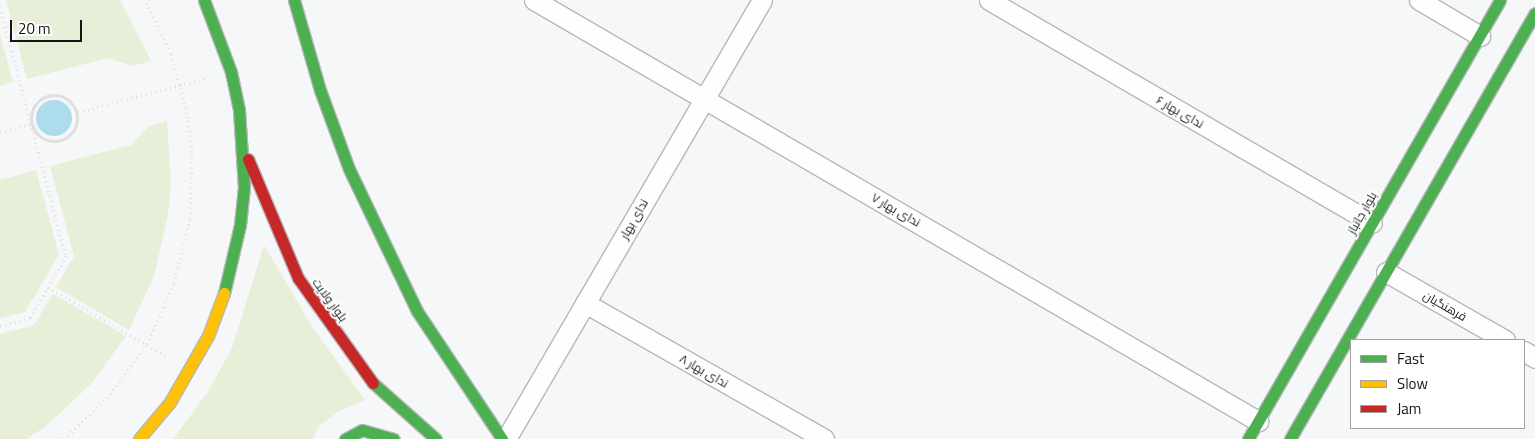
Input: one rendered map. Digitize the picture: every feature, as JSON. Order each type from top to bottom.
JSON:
[{"type":"main road","points":[[139,439],[170,402],[191,370],[219,309],[234,263],[244,187],[243,148],[231,72],[204,0]]},
{"type":"main road","points":[[294,0],[320,90],[348,169],[417,311],[502,439]]},
{"type":"main road","name":"بلوار جانباز","points":[[1248,439],[1500,0]]},
{"type":"main road","points":[[1290,439],[1535,13]]},
{"type":"main road","name":"بلوار ولایت","points":[[243,148],[298,278],[378,390],[436,439]]},
{"type":"main road","points":[[346,439],[362,430],[394,439]]},
{"type":"street","name":"ندای بهار ۷","points":[[534,0],[1258,421]]},
{"type":"street","name":"ندای بهار","points":[[506,439],[762,0]]},
{"type":"street","name":"ندای بهار ۶","points":[[989,0],[1372,223]]},
{"type":"street","points":[[1419,0],[1480,36]]},
{"type":"street","name":"فرهنگیان","points":[[1386,272],[1503,339]]},
{"type":"street","name":"ندای بهار ۸","points":[[585,304],[824,439]]},
{"type":"path","points":[[64,439],[107,398],[146,344],[174,283],[190,218],[192,151],[181,85],[171,53],[145,0]]},
{"type":"path","points":[[0,7],[66,256],[30,318],[0,326]]},
{"type":"path","points":[[78,112],[231,72]]},
{"type":"path","points":[[48,96],[66,98],[78,112],[75,130],[60,141],[42,139],[32,124],[34,106],[48,96]]},
{"type":"path","points":[[0,132],[32,124]]},
{"type":"path","points":[[48,287],[191,370]]},
{"type":"green space","points":[[6,0],[120,0],[151,61],[133,66],[108,58],[27,79]]},
{"type":"green space","points":[[0,34],[13,82],[0,86]]},
{"type":"green space","points":[[167,121],[171,184],[168,215],[154,276],[129,330],[56,287],[74,256],[50,166],[131,145],[149,126]]},
{"type":"green space","points":[[36,170],[59,255],[25,312],[0,318],[0,180]]},
{"type":"green space","points":[[264,245],[313,328],[365,400],[339,411],[318,427],[313,439],[173,439],[207,393],[232,348]]},
{"type":"green space","points":[[53,294],[126,336],[91,384],[45,427],[26,439],[0,439],[0,334],[34,325]]},
{"type":"water","points":[[54,100],[61,101],[67,105],[71,111],[71,125],[67,131],[61,135],[54,136],[47,135],[41,131],[37,125],[36,118],[37,111],[41,105],[47,101]]},
{"type":"traffic: fast","points":[[204,0],[231,72],[239,110],[244,187],[240,225],[224,293]]},
{"type":"traffic: fast","points":[[294,0],[320,90],[349,169],[417,311],[502,439]]},
{"type":"traffic: fast","points":[[1248,439],[1500,0]]},
{"type":"traffic: fast","points":[[1290,439],[1535,13]]},
{"type":"traffic: fast","points":[[373,383],[436,439]]},
{"type":"traffic: fast","points":[[345,439],[362,430],[394,439]]},
{"type":"traffic: slow","points":[[139,439],[170,402],[208,336],[224,293]]},
{"type":"traffic: jam","points":[[248,159],[298,278],[373,383]]}]
